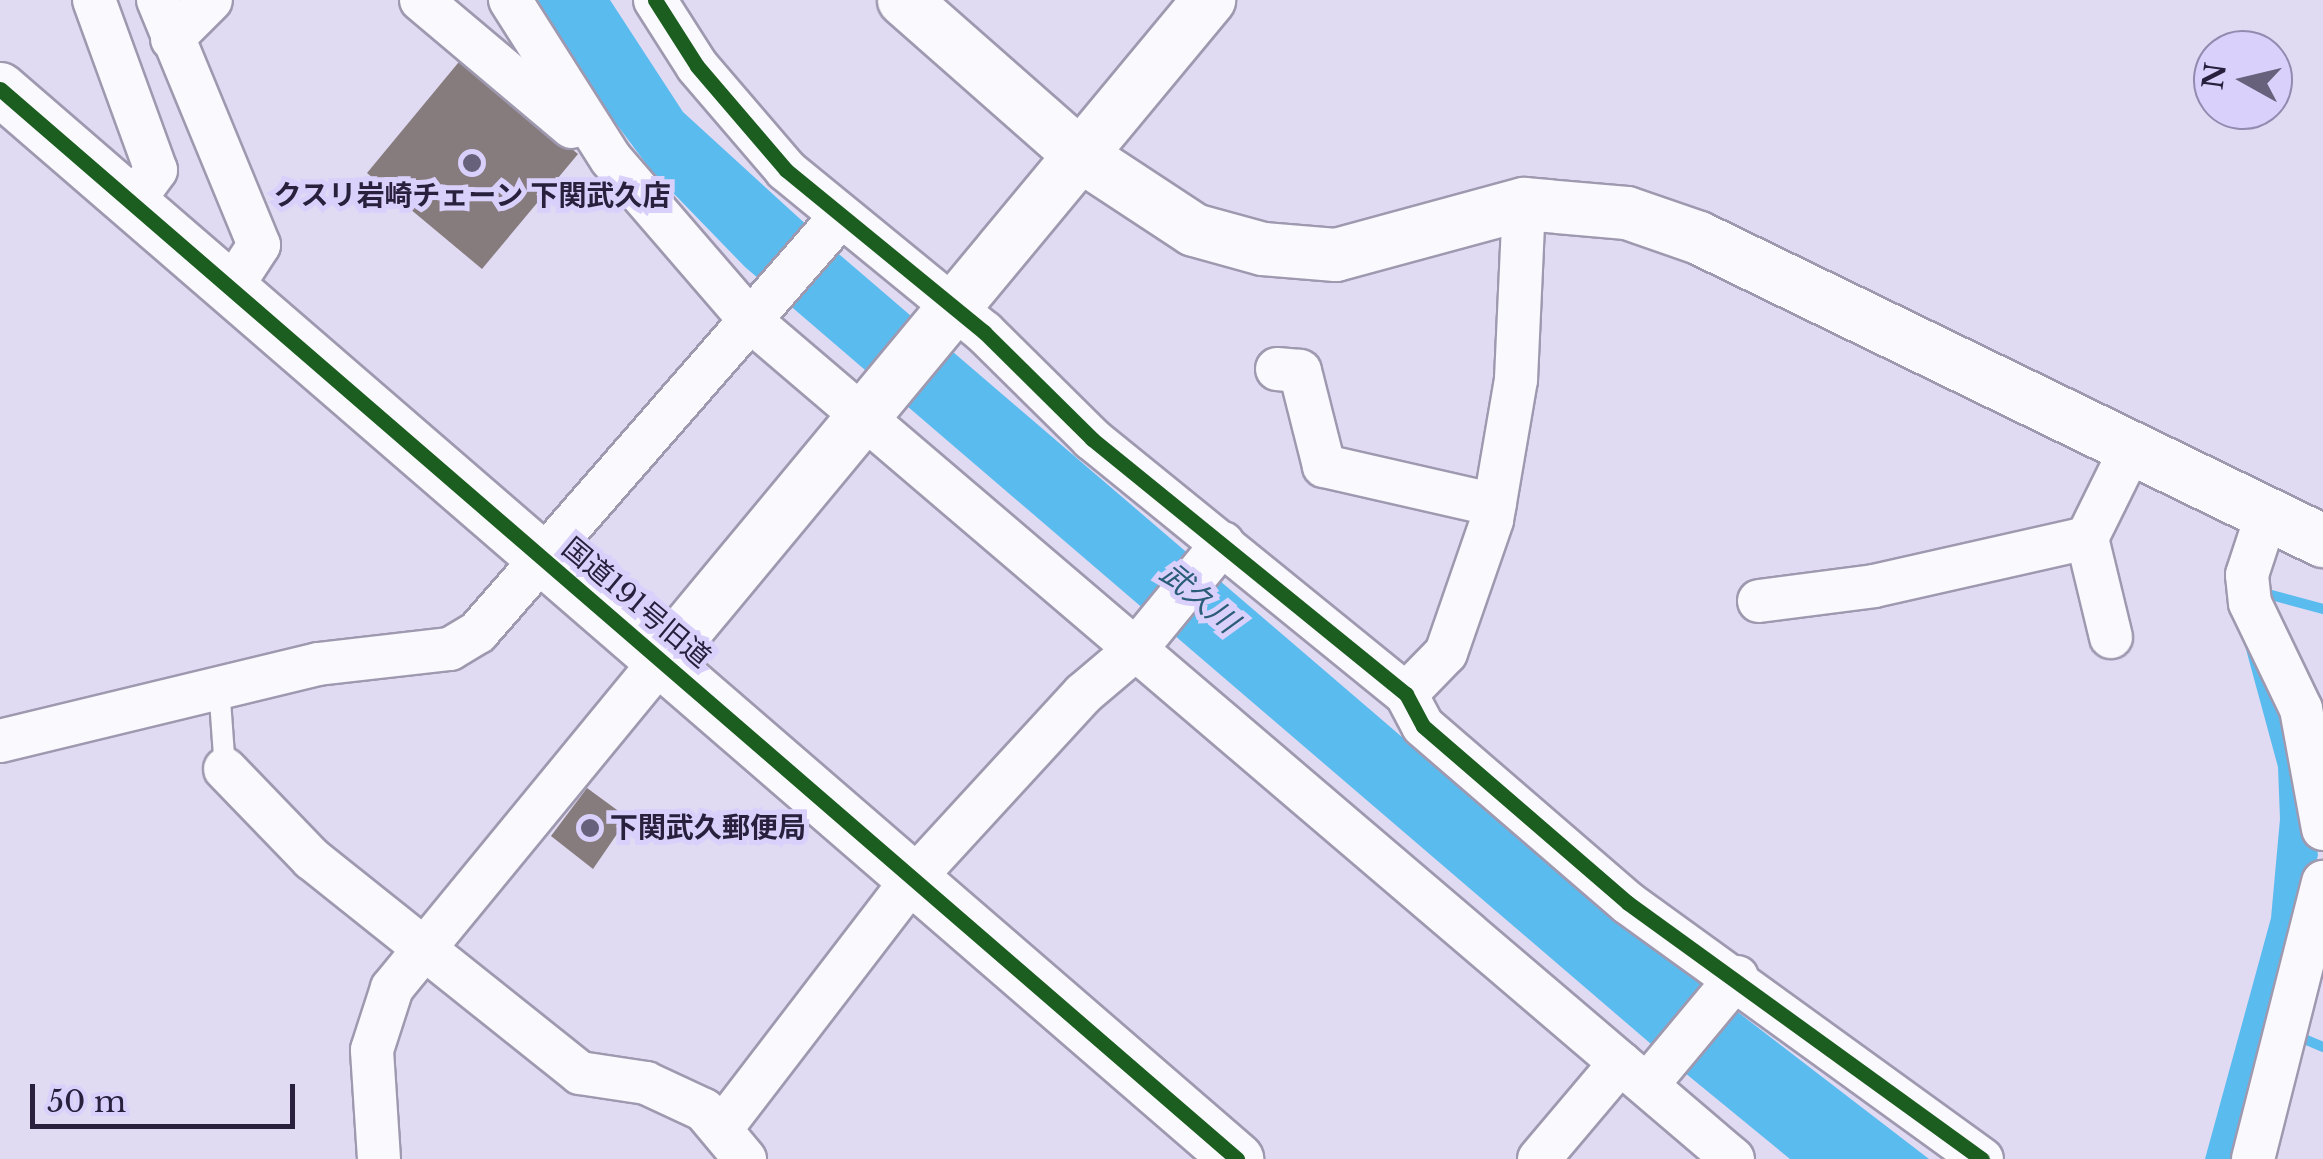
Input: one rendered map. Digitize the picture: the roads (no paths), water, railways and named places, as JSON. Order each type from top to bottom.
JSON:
[{"type":"street","points":[[94,0],[156,170],[132,203]]},
{"type":"street","points":[[211,0],[165,19],[259,245],[230,288]]},
{"type":"street","points":[[421,0],[611,159],[756,315],[871,406],[1141,644],[1639,1068],[1733,1159]]},
{"type":"street","points":[[510,0],[611,159]]},
{"type":"street","points":[[655,0],[728,105],[836,221],[949,312],[1218,550],[1406,694],[1423,726],[1628,904],[1982,1159]]},
{"type":"street","points":[[904,0],[1080,156],[1194,230],[1308,255],[1336,255],[1524,204],[1627,212],[1700,238],[2323,541]]},
{"type":"street","points":[[382,1158],[372,1050],[392,988],[1209,0]]},
{"type":"street","name":"国道191号旧道","points":[[0,89],[541,557],[664,657],[1237,1159]]},
{"type":"street","points":[[1406,694],[1446,653],[1495,504],[1516,379],[1524,204]]},
{"type":"street","points":[[0,740],[219,684],[450,650],[478,632],[836,221]]},
{"type":"street","points":[[1277,368],[1300,371],[1324,466],[1495,504]]},
{"type":"street","points":[[2111,636],[2087,538],[2132,448]]},
{"type":"street","points":[[2267,514],[2247,575],[2250,603],[2301,709],[2323,829]]},
{"type":"street","points":[[1759,602],[1874,586],[2087,538]]},
{"type":"street","points":[[225,769],[312,859],[580,1074],[646,1084],[726,1145],[913,878],[1083,694],[1141,644],[1218,550]]},
{"type":"street","points":[[2254,1159],[2276,1072],[2304,1006],[2323,882]]},
{"type":"street","points":[[1540,1159],[1734,981]]},
{"type":"lane","points":[[219,684],[225,769]]},
{"type":"water","name":"武久川","points":[[538,0],[610,0],[683,112],[833,249],[1592,900],[1929,1159],[1790,1159],[1679,1068],[745,267],[650,169],[582,78]]},
{"type":"water","points":[[2231,594],[2292,718],[2318,855],[2240,1159],[2205,1159],[2271,918],[2280,819],[2278,767]]},
{"type":"waterway","points":[[2264,593],[2323,609]]},
{"type":"waterway","points":[[2297,1036],[2323,1047]]},
{"type":"place","name":"クスリ岩崎チェーン 下関武久店","points":[[472,163]]},
{"type":"place","name":"下関武久郵便局","points":[[590,828]]}]
